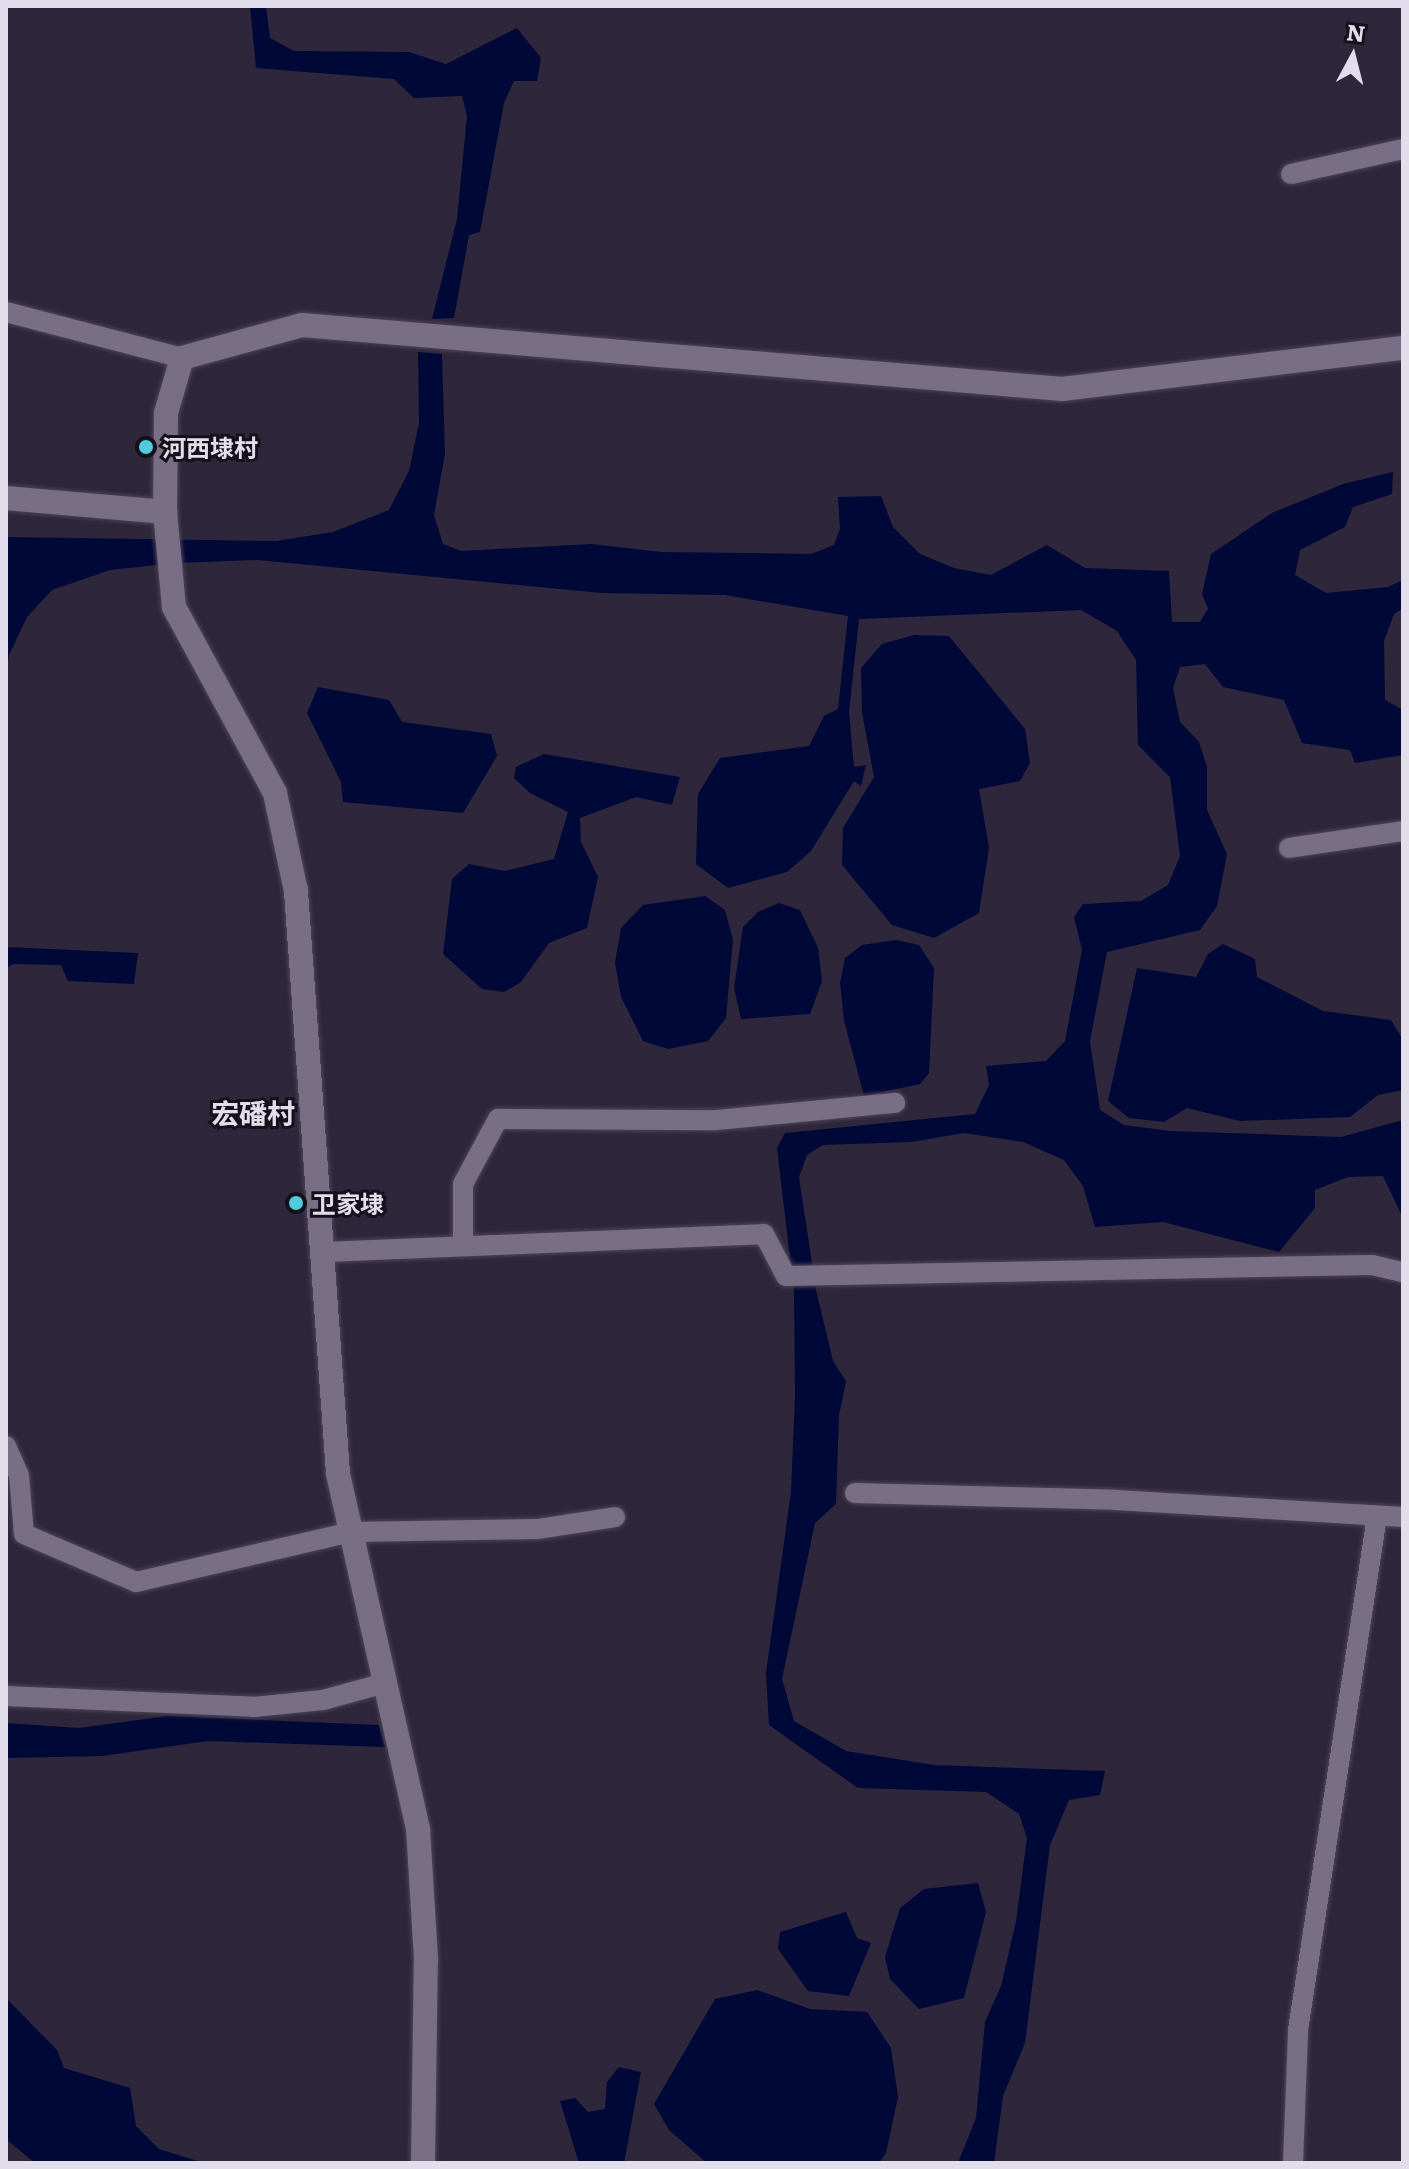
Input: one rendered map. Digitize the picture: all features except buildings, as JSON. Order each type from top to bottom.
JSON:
[{"type":"street","points":[[1291,174],[1403,149]]},
{"type":"street","points":[[6,312],[182,358],[302,325],[1062,389],[1403,348]]},
{"type":"street","points":[[182,358],[166,413],[166,521],[174,607],[275,793],[296,891],[338,1473],[418,1829],[426,1959],[423,2163]]},
{"type":"street","points":[[6,498],[166,521]]},
{"type":"street","points":[[1289,848],[1403,831]]},
{"type":"street","points":[[463,1246],[463,1184],[498,1119],[717,1120],[895,1103]]},
{"type":"street","points":[[322,1252],[764,1234],[786,1276],[1372,1265],[1403,1272]]},
{"type":"street","points":[[6,1446],[19,1475],[24,1534],[136,1582],[351,1532],[537,1529],[615,1517]]},
{"type":"street","points":[[855,1493],[1116,1500],[1403,1517]]},
{"type":"street","points":[[1293,2163],[1298,2030],[1377,1516]]},
{"type":"street","points":[[6,1696],[254,1707],[323,1700],[385,1683]]},
{"type":"shaded area","points":[[250,6],[266,6],[270,38],[294,51],[409,52],[446,64],[517,28],[541,58],[537,81],[514,81],[504,103],[480,232],[469,235],[454,318],[432,319],[457,219],[467,116],[462,96],[414,98],[394,79],[256,68]]},
{"type":"shaded area","points":[[418,352],[442,354],[445,454],[434,515],[443,544],[461,551],[591,544],[661,552],[811,554],[834,545],[840,529],[838,497],[881,496],[893,527],[920,554],[954,568],[991,575],[1047,545],[1085,568],[1169,571],[1172,622],[1200,622],[1208,609],[1202,594],[1211,554],[1272,513],[1343,484],[1393,472],[1392,494],[1353,507],[1345,527],[1300,550],[1295,575],[1326,593],[1388,587],[1403,580],[1403,608],[1394,614],[1384,641],[1385,700],[1403,710],[1403,755],[1355,763],[1350,750],[1302,743],[1284,700],[1223,687],[1205,664],[1180,667],[1173,688],[1180,722],[1199,742],[1207,767],[1207,810],[1227,854],[1217,906],[1200,930],[1107,952],[1090,1041],[1100,1110],[1124,1125],[1170,1131],[1341,1137],[1403,1120],[1403,1218],[1383,1176],[1348,1177],[1315,1190],[1315,1208],[1279,1252],[1163,1222],[1095,1227],[1083,1186],[1064,1160],[1023,1142],[964,1133],[911,1142],[823,1145],[807,1155],[799,1177],[816,1290],[833,1361],[846,1381],[839,1415],[836,1504],[815,1523],[782,1679],[794,1721],[846,1751],[934,1765],[1105,1771],[1100,1795],[1069,1800],[1050,1845],[1025,2043],[1003,2096],[994,2163],[958,2163],[976,2118],[985,2022],[1001,1986],[1016,1921],[1027,1838],[1019,1814],[986,1792],[858,1788],[769,1725],[766,1673],[791,1492],[795,1395],[794,1292],[777,1148],[785,1133],[975,1114],[989,1085],[986,1066],[1046,1061],[1065,1041],[1082,950],[1074,917],[1083,904],[1141,901],[1168,885],[1180,856],[1170,777],[1138,745],[1136,660],[1117,631],[1081,610],[859,619],[849,712],[854,767],[866,765],[861,786],[854,781],[811,851],[787,872],[728,888],[696,864],[698,794],[720,758],[809,746],[824,716],[838,709],[848,616],[725,595],[601,593],[258,560],[176,563],[110,570],[52,590],[27,617],[9,655],[6,675],[6,537],[276,541],[333,532],[389,510],[409,471],[419,423]]},
{"type":"shaded area","points":[[914,635],[949,636],[1025,729],[1030,763],[1020,781],[979,789],[989,848],[979,913],[934,938],[892,925],[842,865],[843,828],[874,777],[862,712],[861,668],[882,644]]},
{"type":"shaded area","points":[[318,687],[389,700],[402,722],[491,734],[497,756],[463,813],[343,802],[341,782],[307,713]]},
{"type":"shaded area","points":[[544,754],[680,777],[672,805],[636,797],[580,818],[581,842],[598,877],[587,928],[549,943],[521,982],[504,992],[482,989],[443,954],[452,879],[469,864],[505,871],[554,859],[568,812],[530,793],[514,778],[516,767]]},
{"type":"shaded area","points":[[705,896],[725,910],[733,940],[726,1018],[708,1041],[668,1049],[643,1041],[621,997],[615,963],[621,928],[643,905]]},
{"type":"shaded area","points":[[779,903],[800,910],[818,948],[822,981],[810,1014],[741,1019],[734,988],[743,927],[758,912]]},
{"type":"shaded area","points":[[896,940],[919,945],[934,968],[929,1073],[920,1084],[864,1096],[844,1020],[840,983],[845,958],[862,945]]},
{"type":"shaded area","points":[[1223,944],[1255,959],[1257,977],[1323,1011],[1391,1020],[1403,1040],[1403,1090],[1378,1095],[1350,1117],[1240,1121],[1187,1108],[1164,1122],[1129,1118],[1108,1101],[1137,968],[1196,977],[1208,954]]},
{"type":"shaded area","points":[[6,947],[138,953],[134,984],[68,981],[61,965],[13,964],[6,969]]},
{"type":"shaded area","points":[[168,1716],[379,1725],[385,1747],[208,1741],[102,1756],[6,1758],[6,1723],[79,1728]]},
{"type":"shaded area","points":[[978,1883],[986,1912],[964,1998],[919,2009],[890,1979],[885,1957],[900,1908],[924,1889]]},
{"type":"shaded area","points":[[846,1912],[857,1938],[871,1943],[849,1996],[808,1991],[778,1949],[780,1932]]},
{"type":"shaded area","points":[[757,1990],[810,2009],[867,2012],[891,2048],[898,2097],[886,2153],[879,2163],[707,2163],[669,2130],[654,2104],[715,1999]]},
{"type":"shaded area","points":[[6,1998],[57,2050],[64,2068],[130,2088],[136,2126],[159,2149],[204,2163],[35,2163],[6,2139]]},
{"type":"shaded area","points":[[619,2067],[641,2072],[624,2163],[579,2163],[560,2101],[575,2098],[588,2112],[605,2109],[607,2082]]},
{"type":"place","name":"河西埭村","points":[[146,447]]},
{"type":"place","name":"卫家埭","points":[[296,1203]]},
{"type":"district","name":"宏磻村","points":[[253,1112]]}]
